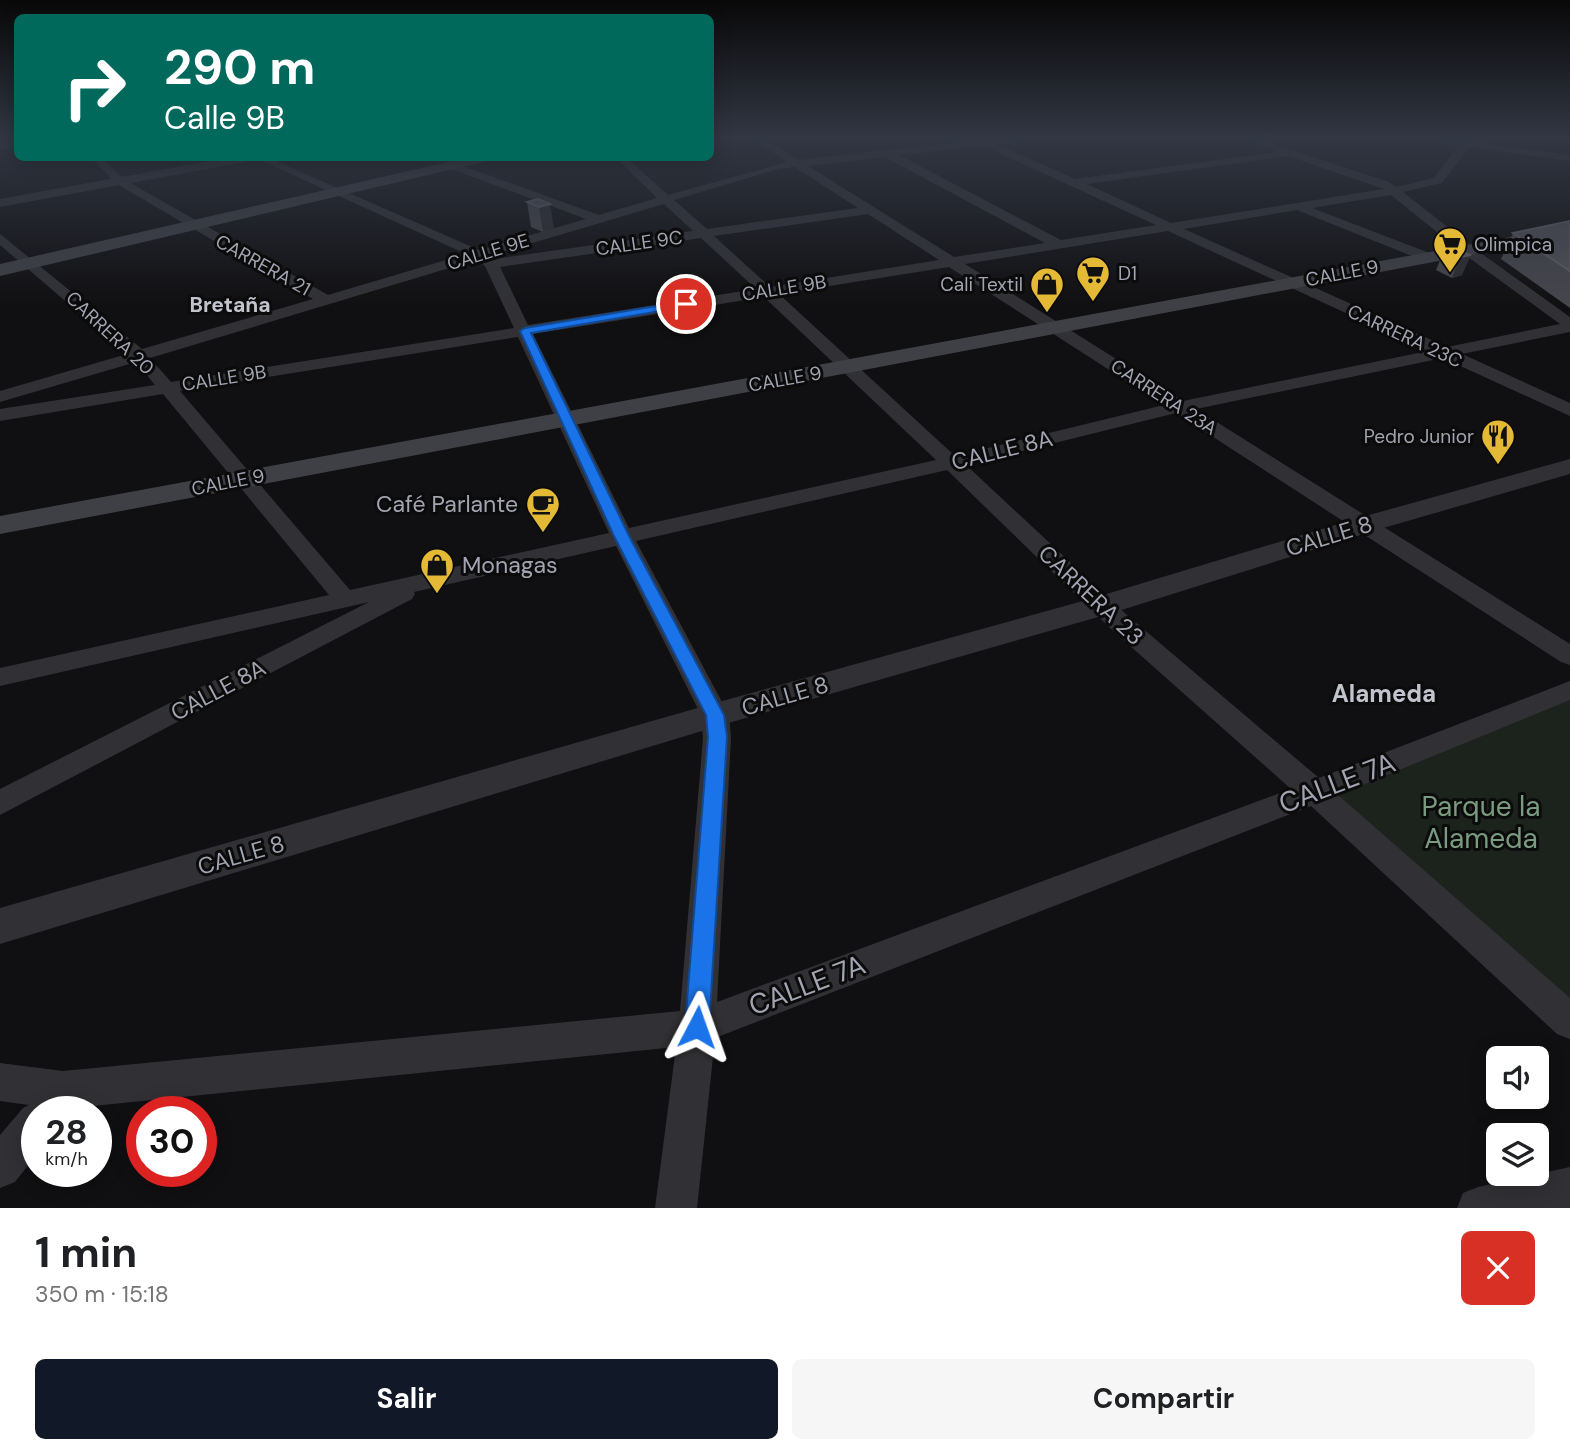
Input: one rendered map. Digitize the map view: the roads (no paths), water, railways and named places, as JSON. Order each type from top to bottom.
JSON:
[{"type":"main road","points":[[0,270],[326,194]]},
{"type":"main road","name":"CALLE 9","points":[[0,524],[850,368],[1570,231]]},
{"type":"street","points":[[0,200],[30,194]]},
{"type":"street","name":"CARRERA 21","points":[[143,194],[326,300]]},
{"type":"street","points":[[341,194],[485,260],[525,331],[622,536],[715,715],[718,737],[697,1027],[676,1208]]},
{"type":"street","points":[[531,194],[599,219]]},
{"type":"street","name":"CARRERA 23","points":[[661,194],[850,368],[1101,606],[1315,793],[1570,1022]]},
{"type":"street","name":"CALLE 9E","points":[[0,397],[326,300],[485,260],[599,219],[682,194]]},
{"type":"street","name":"CARRERA 23A","points":[[846,194],[1570,656]]},
{"type":"street","points":[[964,194],[1059,245]]},
{"type":"street","name":"CARRERA 23C","points":[[1097,194],[1442,354],[1570,410]]},
{"type":"street","name":"CALLE 9B","points":[[0,415],[1371,194]]},
{"type":"street","points":[[1397,194],[1570,326]]},
{"type":"street","points":[[1296,206],[1427,257]]},
{"type":"street","name":"CALLE 9C","points":[[485,260],[704,234],[870,210]]},
{"type":"street","name":"CARRERA 20","points":[[0,238],[140,356],[344,598]]},
{"type":"street","name":"CALLE 8A","points":[[0,677],[951,463],[1180,407],[1570,326]]},
{"type":"street","name":"CALLE 8","points":[[0,926],[715,715],[1101,606],[1364,525],[1570,466]]},
{"type":"street","name":"CALLE 8A","points":[[0,803],[435,577]]},
{"type":"street","name":"CALLE 7A","points":[[97,1096],[697,1027],[1315,793],[1570,690]]},
{"type":"street","name":"CALLE 7A","points":[[0,1082],[40,1096]]},
{"type":"street","points":[[0,1167],[21,1141]]},
{"type":"street","points":[[1478,1208],[1570,1188]]},
{"type":"place","name":"Olimpica","points":[[1450,274]]},
{"type":"place","name":"D1","points":[[1093,303]]},
{"type":"place","name":"Cali Textil","points":[[1047,314]]},
{"type":"place","name":"Pedro Junior","points":[[1498,466]]},
{"type":"place","name":"Café Parlante","points":[[543,534]]},
{"type":"place","name":"Monagas","points":[[437,595]]},
{"type":"district","name":"Bretaña","points":[[230,305]]},
{"type":"district","name":"Alameda","points":[[1384,693]]},
{"type":"park label","name":"Parque la Alameda","points":[[1481,822]]}]
